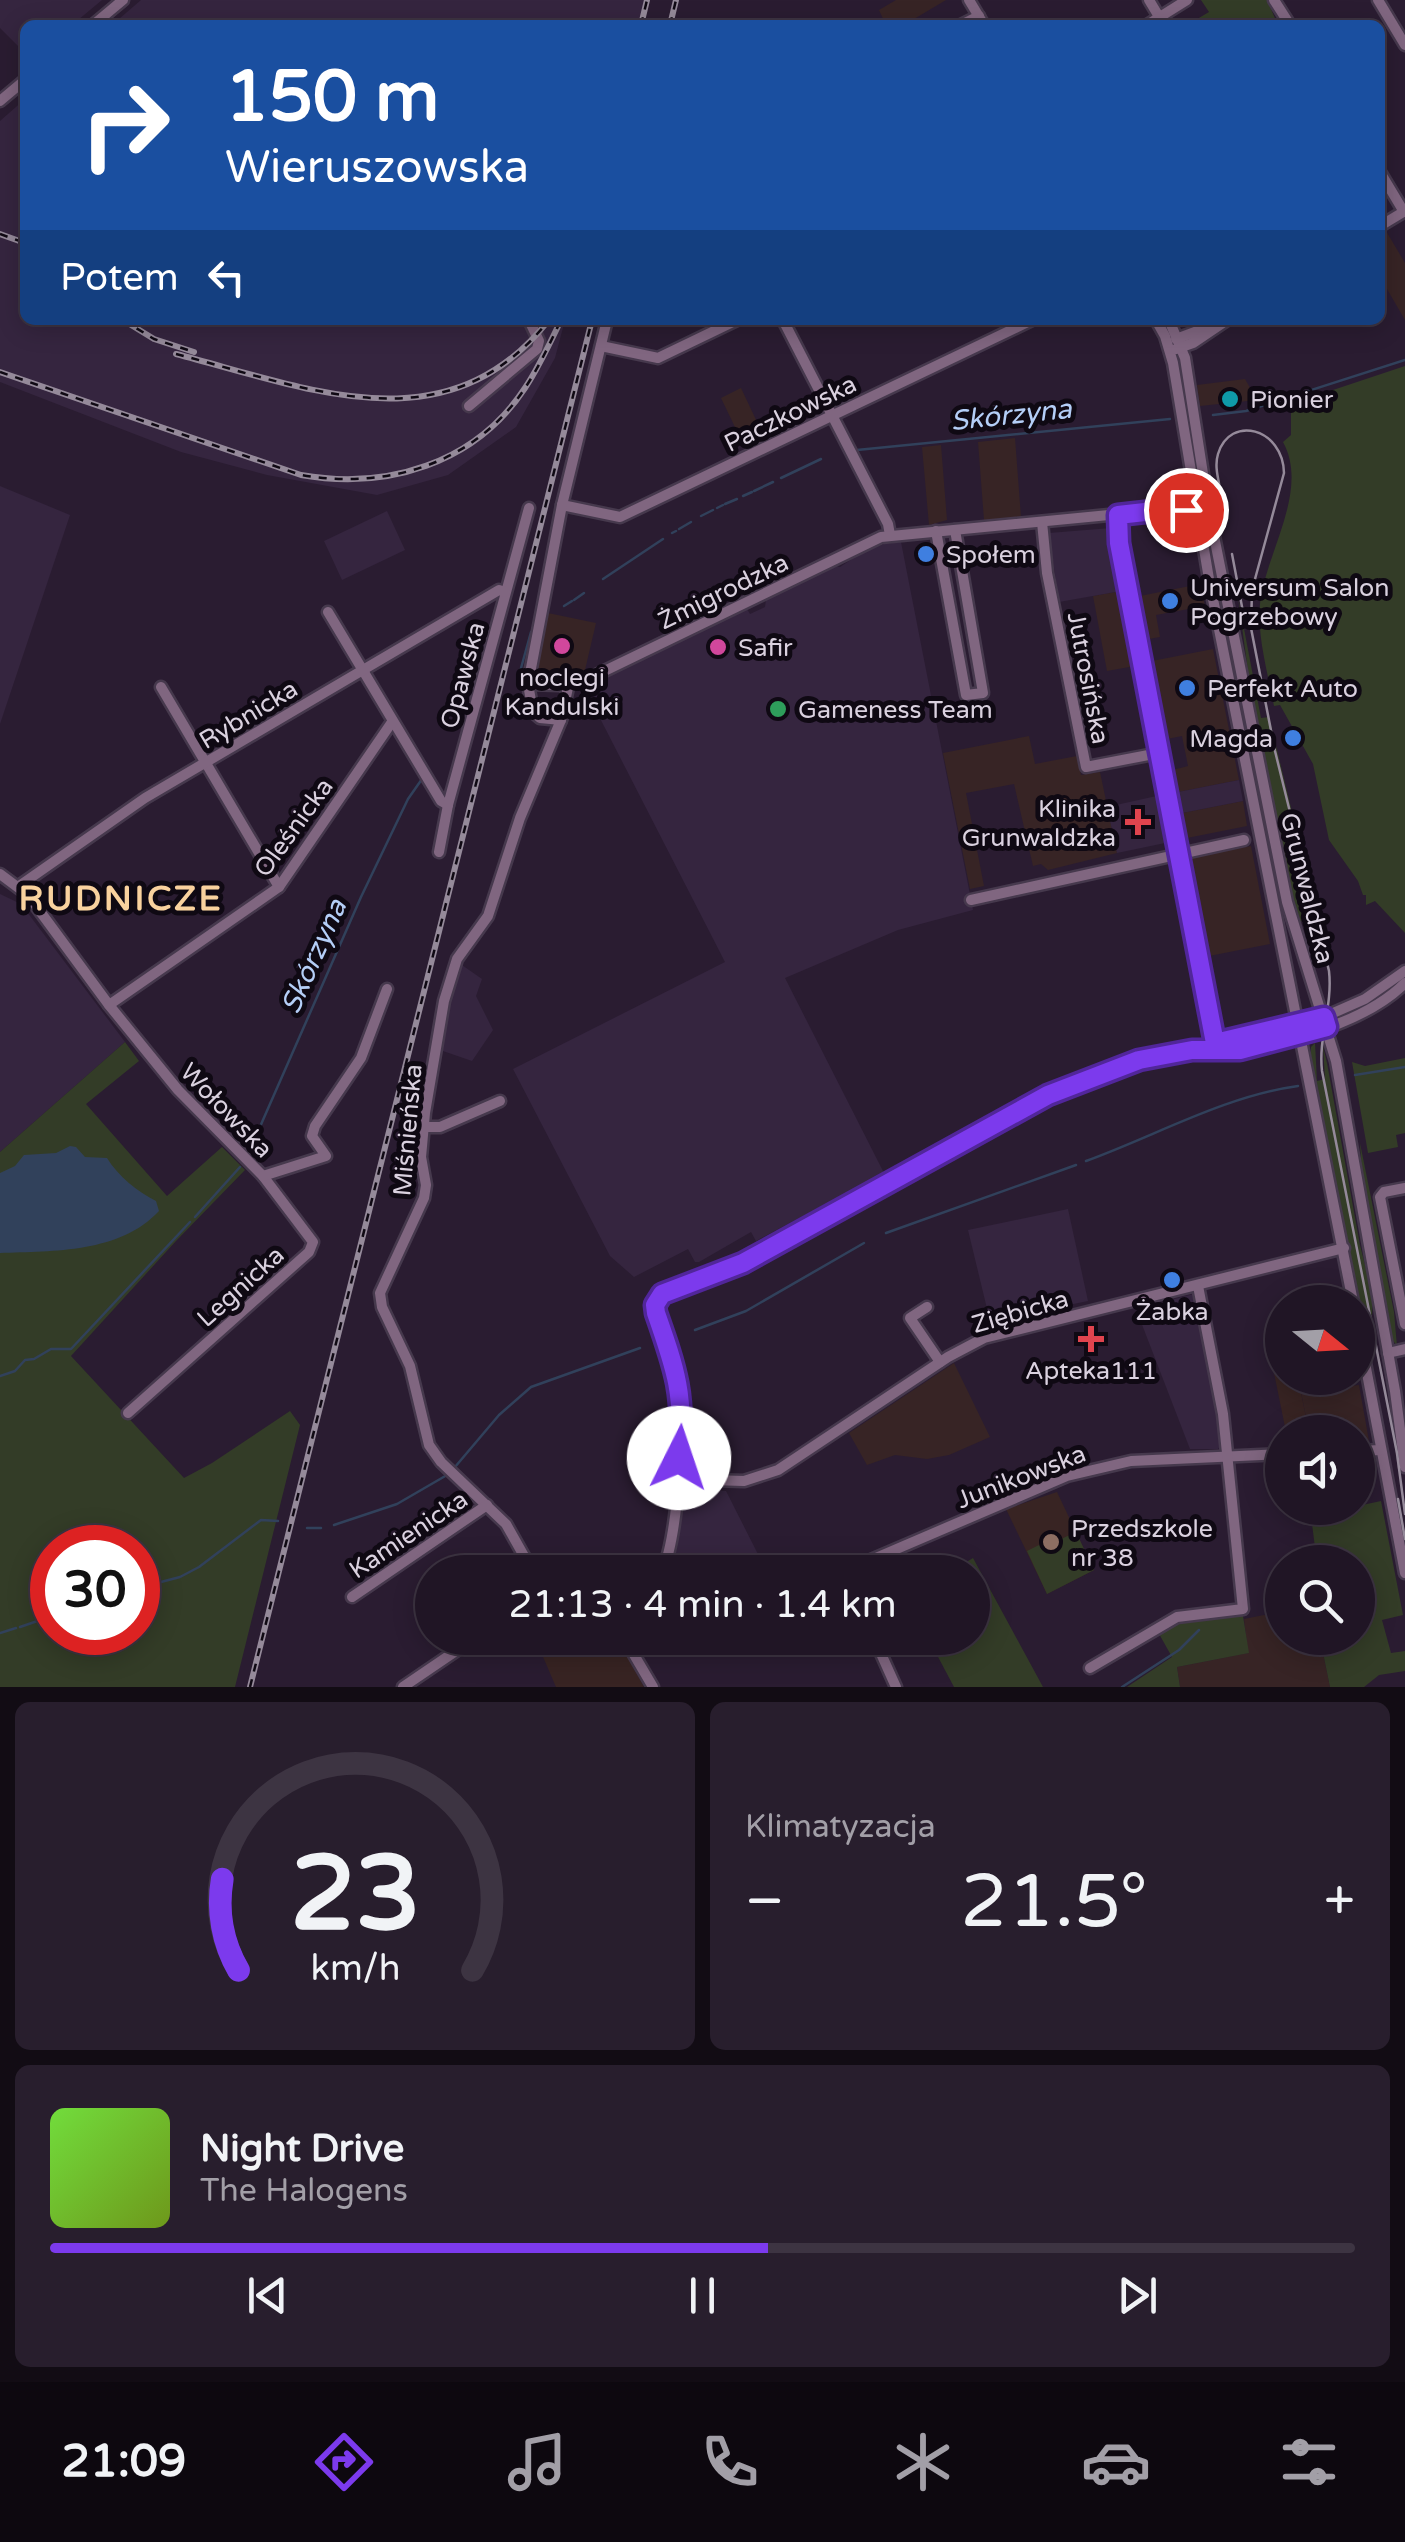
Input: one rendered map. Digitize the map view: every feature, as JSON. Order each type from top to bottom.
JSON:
[{"type":"street","points":[[98,20],[123,0]]},
{"type":"street","points":[[970,0],[982,20]]},
{"type":"street","points":[[1163,20],[1187,0]]},
{"type":"street","points":[[1378,0],[1405,45]]},
{"type":"street","points":[[1385,180],[1405,211]]},
{"type":"street","points":[[469,406],[537,349],[539,341],[531,325]]},
{"type":"street","points":[[560,720],[540,718],[533,712],[528,684],[562,505],[607,325]]},
{"type":"street","points":[[601,346],[658,358],[727,325]]},
{"type":"street","points":[[786,325],[888,524],[890,535]]},
{"type":"street","name":"Paczkowska","points":[[562,505],[620,518],[1021,325]]},
{"type":"street","name":"Grunwaldzka","points":[[1160,325],[1176,348],[1284,885],[1342,1088],[1405,1467]]},
{"type":"street","points":[[1171,325],[1177,336],[1176,348]]},
{"type":"street","points":[[1177,336],[1213,325]]},
{"type":"street","points":[[1176,348],[1219,325]]},
{"type":"street","name":"Grunwaldzka","points":[[1176,348],[1194,491],[1351,1285]]},
{"type":"street","points":[[1194,491],[1181,508],[1199,517]]},
{"type":"street","name":"Opawska","points":[[439,852],[529,508]]},
{"type":"street","name":"Żmigrodzka","points":[[528,684],[569,684],[590,678],[829,560],[890,535],[1181,508]]},
{"type":"street","points":[[1118,515],[1122,566],[1215,1043]]},
{"type":"street","name":"Jutrosińska","points":[[1042,522],[1048,573],[1086,767],[1159,754]]},
{"type":"street","points":[[936,531],[966,695],[983,693],[955,530]]},
{"type":"street","name":"Rybnicka","points":[[20,886],[145,798],[499,590],[505,592]]},
{"type":"street","points":[[328,612],[392,722],[441,801],[448,806]]},
{"type":"street","name":"Miśnieńska","points":[[524,1555],[487,1505],[441,1462],[429,1445],[410,1366],[380,1300],[381,1288],[424,1198],[421,1156],[444,1001],[457,959],[488,916],[520,818],[560,720],[569,684]]},
{"type":"street","points":[[161,686],[279,887]]},
{"type":"street","name":"Oleśnicka","points":[[109,1005],[279,887],[392,722]]},
{"type":"street","points":[[972,900],[1244,840]]},
{"type":"street","name":"Wołowska","points":[[0,874],[20,886],[178,1090],[263,1176],[326,1156],[312,1136],[314,1126],[361,1058],[388,989]]},
{"type":"street","points":[[1325,1022],[1405,971]]},
{"type":"street","points":[[1192,1050],[1240,1050],[1378,1004],[1405,983]]},
{"type":"street","points":[[668,1555],[672,1542],[682,1406],[676,1368],[656,1313],[655,1305],[662,1294],[743,1263],[1058,1090],[1119,1066],[1215,1043],[1301,1029]]},
{"type":"street","points":[[424,1127],[440,1127],[500,1101]]},
{"type":"street","name":"Legnicka","points":[[128,1412],[312,1247],[312,1239],[263,1176]]},
{"type":"street","points":[[1405,1188],[1384,1192],[1380,1197],[1405,1324]]},
{"type":"street","name":"Ziębicka","points":[[677,1478],[744,1481],[770,1474],[940,1362],[1006,1332],[1344,1248]]},
{"type":"street","points":[[1090,1668],[1177,1616],[1244,1610],[1229,1456],[1198,1286]]},
{"type":"street","points":[[927,1307],[910,1318],[940,1362]]},
{"type":"street","points":[[1388,1353],[1405,1349]]},
{"type":"street","points":[[1371,1395],[1405,1573]]},
{"type":"street","points":[[1375,1450],[1381,1450]]},
{"type":"street","name":"Junikowska","points":[[883,1555],[1067,1476],[1130,1461],[1265,1455]]},
{"type":"street","name":"Kamienicka","points":[[352,1597],[487,1505]]},
{"type":"street","points":[[403,1687],[450,1655]]},
{"type":"street","points":[[634,1655],[653,1687]]},
{"type":"street","points":[[882,1655],[896,1687]]},
{"type":"shaded area","points":[[0,0],[102,0],[78,20],[20,20],[20,48],[0,28]]},
{"type":"shaded area","points":[[141,0],[646,0],[642,20],[118,20]]},
{"type":"shaded area","points":[[896,0],[946,0],[912,20],[884,20],[879,10]]},
{"type":"shaded area","points":[[20,103],[20,325],[564,325],[555,358],[516,427],[448,475],[377,495],[267,475],[181,452],[0,382],[0,121]]},
{"type":"shaded area","points":[[1385,232],[1405,263],[1405,320],[1385,286]]},
{"type":"shaded area","points":[[1245,379],[1257,400],[1200,406],[1197,385]]},
{"type":"shaded area","points":[[741,388],[766,441],[746,450],[721,398]]},
{"type":"shaded area","points":[[1015,438],[1021,517],[984,520],[978,442]]},
{"type":"shaded area","points":[[941,445],[947,520],[929,525],[922,447]]},
{"type":"shaded area","points":[[0,486],[70,515],[0,724]]},
{"type":"shaded area","points":[[387,511],[405,550],[342,580],[324,541]]},
{"type":"shaded area","points":[[1111,528],[1121,591],[1059,602],[1049,533]]},
{"type":"shaded area","points":[[901,542],[973,910],[898,930],[785,978],[884,1173],[756,1241],[751,1232],[699,1262],[695,1262],[688,1249],[634,1277],[610,1256],[513,1069],[725,962],[585,689],[669,644],[747,609],[750,614],[765,607],[766,600],[858,555],[884,544]]},
{"type":"shaded area","name":"Universum Salon Pogrzebowy","points":[[1200,584],[1205,606],[1156,615],[1160,637],[1143,640],[1135,597]]},
{"type":"shaded area","points":[[1121,591],[1135,666],[1107,671],[1093,596]]},
{"type":"shaded area","points":[[548,613],[596,623],[585,670],[574,676],[537,668]]},
{"type":"shaded area","points":[[1213,649],[1239,780],[1173,793],[1169,771],[1188,766],[1182,736],[1162,740],[1147,662]]},
{"type":"shaded area","points":[[1029,736],[1035,764],[1077,756],[1081,775],[1100,772],[1117,853],[1048,870],[1041,864],[1033,866],[1014,784],[966,793],[984,886],[970,889],[943,753]]},
{"type":"shaded area","name":"Klinika Grunwaldzka","points":[[1239,780],[1243,801],[1177,814],[1173,793]]},
{"type":"shaded area","name":"Klinika Grunwaldzka","points":[[1161,795],[1170,842],[1117,853],[1107,807]]},
{"type":"shaded area","points":[[1243,801],[1247,826],[1182,839],[1177,814]]},
{"type":"shaded area","points":[[1251,846],[1270,944],[1204,957],[1185,859]]},
{"type":"shaded area","points":[[0,894],[21,904],[125,1042],[0,1152]]},
{"type":"shaded area","points":[[459,963],[482,979],[476,996],[493,1030],[472,1061],[440,1050]]},
{"type":"shaded area","points":[[1068,1209],[1088,1301],[990,1321],[968,1230]]},
{"type":"shaded area","points":[[1194,1294],[1222,1444],[1218,1449],[1190,1449],[1136,1309]]},
{"type":"shaded area","points":[[954,1363],[990,1437],[949,1455],[927,1459],[895,1455],[867,1465],[849,1433]]},
{"type":"shaded area","points":[[1278,1395],[1301,1395],[1306,1415],[1283,1415]]},
{"type":"shaded area","points":[[1302,1395],[1361,1395],[1364,1415],[1306,1415]]},
{"type":"shaded area","points":[[684,1489],[726,1491],[758,1555],[674,1555],[679,1502]]},
{"type":"shaded area","name":"Przedszkole nr 38","points":[[1057,1492],[1094,1570],[1047,1594],[1006,1509]]},
{"type":"shaded area","points":[[1265,1615],[1265,1655],[1323,1655],[1330,1687],[1180,1687],[1177,1667],[1248,1653],[1244,1619]]},
{"type":"shaded area","points":[[542,1655],[627,1656],[644,1687],[556,1687]]},
{"type":"green space","points":[[1201,0],[1267,0],[1276,20],[1195,20],[1209,12]]},
{"type":"green space","points":[[1405,366],[1405,933],[1375,901],[1366,905],[1366,895],[1329,840],[1313,764],[1280,705],[1274,706],[1259,617],[1264,585],[1289,502],[1290,461],[1283,442],[1291,435],[1291,404]]},
{"type":"green space","points":[[1238,597],[1261,718],[1269,717],[1315,907],[1303,914],[1301,923],[1293,906],[1252,701]]},
{"type":"green space","points":[[125,1042],[139,1061],[86,1104],[167,1196],[222,1147],[245,1170],[71,1356],[184,1478],[290,1411],[300,1425],[235,1687],[0,1687],[0,1152]]},
{"type":"green space","points":[[1315,1043],[1317,1081],[1325,1079],[1323,1046],[1370,1285],[1356,1285],[1311,1056]]},
{"type":"green space","points":[[1405,1058],[1405,1133],[1396,1135],[1398,1147],[1368,1153],[1352,1062],[1365,1066]]},
{"type":"green space","points":[[1360,1143],[1394,1312],[1397,1346],[1391,1338],[1362,1176]]},
{"type":"green space","points":[[1381,1501],[1403,1615],[1382,1620],[1391,1653],[1405,1651],[1405,1671],[1379,1675],[1364,1687],[1330,1687],[1323,1655],[1375,1655],[1375,1545],[1315,1545],[1312,1525],[1375,1525],[1375,1502]]},
{"type":"green space","points":[[1076,1532],[1094,1570],[1047,1594],[1027,1551]]},
{"type":"green space","points":[[990,1589],[1043,1687],[954,1687],[937,1655],[990,1655]]},
{"type":"green space","points":[[1238,1613],[1243,1616],[1249,1653],[1177,1667],[1180,1687],[1127,1687],[1172,1657],[1158,1632],[1179,1619]]},
{"type":"water","points":[[70,1146],[85,1157],[107,1158],[129,1183],[156,1201],[159,1211],[143,1225],[106,1242],[64,1250],[0,1253],[0,1173],[15,1166],[24,1155],[56,1153]]},
{"type":"waterway","name":"Skórzyna","points":[[1213,415],[1246,411],[1405,360]]},
{"type":"waterway","name":"Skórzyna","points":[[857,450],[1170,419]]},
{"type":"waterway","name":"Skórzyna","points":[[781,478],[821,459]]},
{"type":"waterway","name":"Skórzyna","points":[[754,491],[773,482]]},
{"type":"waterway","name":"Skórzyna","points":[[743,496],[752,492]]},
{"type":"waterway","name":"Skórzyna","points":[[725,504],[737,499]]},
{"type":"waterway","name":"Skórzyna","points":[[717,508],[723,505]]},
{"type":"waterway","name":"Skórzyna","points":[[701,516],[713,510]]},
{"type":"waterway","name":"Skórzyna","points":[[679,529],[691,522]]},
{"type":"waterway","name":"Skórzyna","points":[[672,533],[676,531]]},
{"type":"waterway","name":"Skórzyna","points":[[603,579],[663,539]]},
{"type":"waterway","name":"Skórzyna","points":[[574,600],[584,593]]},
{"type":"waterway","name":"Skórzyna","points":[[564,606],[572,601]]},
{"type":"waterway","name":"Skórzyna","points":[[518,679],[531,632]]},
{"type":"waterway","name":"Skórzyna","points":[[248,1154],[361,897],[408,799],[422,779]]},
{"type":"waterway","points":[[1355,1075],[1405,1067]]},
{"type":"waterway","points":[[1086,1161],[1244,1098],[1298,1086]]},
{"type":"waterway","points":[[886,1233],[1076,1165]]},
{"type":"waterway","name":"Skórzyna","points":[[195,1217],[240,1167]]},
{"type":"waterway","name":"Skórzyna","points":[[0,1376],[51,1349],[71,1349],[190,1222]]},
{"type":"waterway","points":[[695,1330],[746,1311],[864,1243]]},
{"type":"waterway","points":[[455,1467],[499,1415],[531,1387],[640,1348]]},
{"type":"waterway","points":[[334,1525],[397,1504],[447,1475]]},
{"type":"waterway","points":[[160,1582],[199,1567],[261,1520],[278,1521]]},
{"type":"waterway","points":[[307,1528],[321,1528]]},
{"type":"waterway","points":[[20,1627],[30,1624]]},
{"type":"waterway","points":[[0,1633],[16,1628]]},
{"type":"waterway","points":[[1122,1687],[1179,1650],[1199,1630]]},
{"type":"tram line","points":[[1221,494],[1216,464],[1224,441],[1244,431],[1255,432],[1275,445],[1284,473],[1252,590],[1251,628],[1275,751],[1329,971],[1322,1071],[1397,1453],[1405,1514]]},
{"type":"tram line","points":[[1232,554],[1243,612]]},
{"type":"tram line","points":[[1398,1499],[1405,1539]]},
{"type":"railway","points":[[642,20],[647,0]]},
{"type":"railway","points":[[671,20],[676,0]]},
{"type":"railway","points":[[0,234],[20,241]]},
{"type":"railway","points":[[131,325],[154,339],[194,352]]},
{"type":"railway","points":[[176,354],[325,392],[374,398],[421,396],[466,385],[509,360],[544,325]]},
{"type":"railway","points":[[0,372],[301,475],[365,478],[427,466],[481,436],[525,388],[559,325]]},
{"type":"railway","points":[[250,1687],[591,325]]},
{"type":"place","name":"Pionier","points":[[1230,399]]},
{"type":"place","name":"Społem","points":[[926,554]]},
{"type":"place","name":"Universum Salon Pogrzebowy","points":[[1170,601]]},
{"type":"place","name":"noclegi Kandulski","points":[[562,646]]},
{"type":"place","name":"Safir","points":[[718,647]]},
{"type":"place","name":"Perfekt Auto","points":[[1187,688]]},
{"type":"place","name":"Gameness Team","points":[[778,709]]},
{"type":"place","name":"Magda","points":[[1293,738]]},
{"type":"place","name":"Klinika Grunwaldzka","points":[[1138,822]]},
{"type":"place","name":"Żabka","points":[[1172,1280]]},
{"type":"place","name":"Apteka111","points":[[1091,1339]]},
{"type":"place","name":"Przedszkole nr 38","points":[[1051,1542]]},
{"type":"district","name":"RUDNICZE","points":[[121,898]]},
{"type":"route","points":[[679,1458],[679,1380],[655,1305],[662,1294],[743,1263],[1048,1095],[1083,1080],[1156,1057],[1192,1050],[1240,1050],[1327,1027],[1324,1017],[1215,1043],[1119,543],[1118,515],[1186,510]]}]
